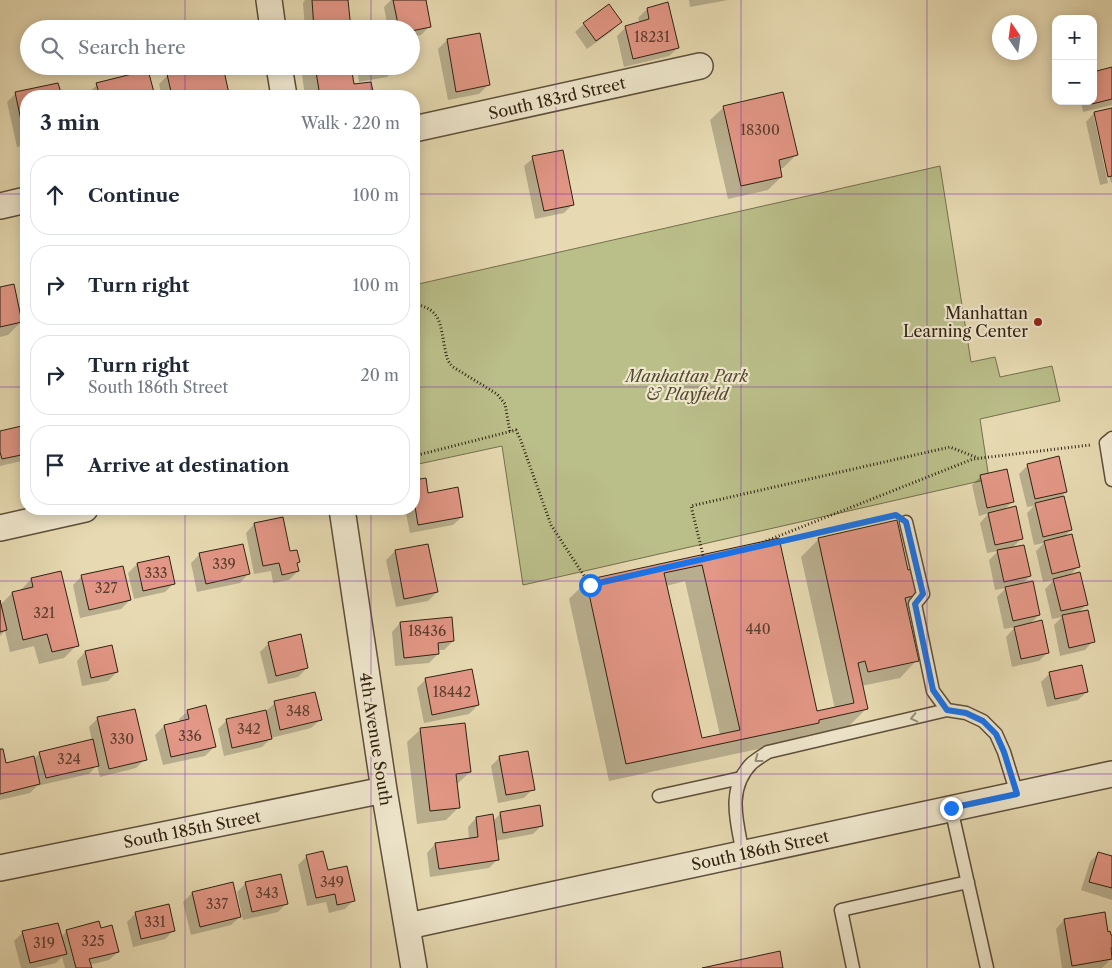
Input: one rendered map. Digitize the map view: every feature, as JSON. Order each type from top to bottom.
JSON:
[{"type":"street","points":[[269,0],[272,20]]},
{"type":"street","name":"South 183rd Street","points":[[420,128],[700,66]]},
{"type":"street","points":[[280,75],[283,90]]},
{"type":"street","points":[[0,206],[20,201]]},
{"type":"street","points":[[0,528],[58,515]]},
{"type":"street","name":"4th Avenue South","points":[[343,515],[384,790],[414,968]]},
{"type":"street","name":"South 186th Street","points":[[408,926],[1112,774]]},
{"type":"street","name":"South 185th Street","points":[[0,868],[384,790]]},
{"type":"lane","points":[[1109,441],[1112,480]]},
{"type":"lane","points":[[906,522],[923,594],[915,604],[931,681],[933,690],[947,710]]},
{"type":"lane","points":[[743,854],[736,816],[735,797],[741,778],[752,763],[768,752],[947,710],[966,713],[983,721],[996,734],[1004,752],[1017,794]]},
{"type":"lane","points":[[659,796],[741,778]]},
{"type":"lane","points":[[951,808],[987,968]]},
{"type":"lane","points":[[853,968],[840,910],[968,882]]},
{"type":"path","points":[[420,305],[439,318],[448,362],[496,394],[505,404],[510,432]]},
{"type":"path","points":[[420,454],[516,430],[551,525],[590,585],[896,515],[906,522]]},
{"type":"path","points":[[747,549],[964,463],[978,459],[1109,441]]},
{"type":"path","points":[[704,559],[691,506],[950,447],[978,459]]},
{"type":"green space","name":"Manhattan Park & Playfield","points":[[940,166],[971,362],[995,357],[1000,377],[1052,366],[1060,401],[980,419],[989,479],[523,585],[502,446],[420,464],[420,284]]},
{"type":"building","points":[[312,0],[348,0],[350,20],[313,20]]},
{"type":"building","points":[[393,0],[426,0],[431,27],[420,29],[420,20],[397,20]]},
{"type":"building","points":[[668,2],[679,48],[633,59],[625,26],[649,19],[647,8]]},
{"type":"building","points":[[609,4],[622,22],[596,41],[583,23]]},
{"type":"building","points":[[480,33],[490,85],[456,92],[447,39]]},
{"type":"building","points":[[1112,67],[1112,99],[1097,103],[1097,71]]},
{"type":"building","points":[[128,75],[149,75],[153,90],[98,90],[96,83]]},
{"type":"building","points":[[167,75],[225,75],[228,90],[171,90]]},
{"type":"building","points":[[316,75],[352,75],[354,84],[371,82],[373,90],[319,90]]},
{"type":"building","points":[[58,83],[60,90],[25,90]]},
{"type":"building","points":[[20,91],[20,116],[15,92]]},
{"type":"building","points":[[783,92],[798,155],[779,160],[782,177],[741,186],[723,106]]},
{"type":"building","points":[[1112,108],[1112,176],[1108,177],[1094,112]]},
{"type":"building","points":[[563,150],[574,205],[544,211],[532,156]]},
{"type":"building","points":[[14,284],[20,312],[20,322],[0,327],[0,287]]},
{"type":"building","points":[[20,426],[20,455],[2,459],[0,431]]},
{"type":"building","points":[[1059,456],[1067,492],[1035,499],[1027,464]]},
{"type":"building","points":[[1007,469],[1014,502],[987,508],[980,475]]},
{"type":"building","points":[[426,478],[428,493],[458,487],[463,517],[418,525],[416,515],[420,515],[420,479]]},
{"type":"building","points":[[1064,496],[1072,530],[1043,537],[1035,503]]},
{"type":"building","points":[[1016,506],[1023,539],[995,545],[988,513]]},
{"type":"building","points":[[283,517],[290,551],[297,550],[300,562],[297,563],[299,571],[282,575],[279,563],[263,566],[254,523]]},
{"type":"building","points":[[897,520],[908,570],[916,568],[922,594],[905,598],[919,661],[868,672],[865,661],[858,663],[868,709],[819,720],[819,723],[626,764],[586,580],[779,538],[817,711],[854,703],[818,538]],"holes":[[[702,565],[740,730],[702,738],[664,573]]]},
{"type":"building","points":[[1072,534],[1080,567],[1052,574],[1044,541]]},
{"type":"building","points":[[243,544],[250,574],[206,584],[199,553]]},
{"type":"building","points":[[428,544],[438,592],[404,599],[395,550]]},
{"type":"building","points":[[1024,545],[1031,576],[1004,582],[997,550]]},
{"type":"building","points":[[169,556],[175,584],[143,591],[137,563]]},
{"type":"building","points":[[123,566],[131,600],[89,610],[81,575]]},
{"type":"building","points":[[61,571],[79,646],[52,652],[47,634],[23,640],[12,592],[33,587],[31,578]]},
{"type":"building","points":[[1080,572],[1088,605],[1061,611],[1053,579]]},
{"type":"building","points":[[1033,581],[1040,615],[1013,621],[1005,587]]},
{"type":"building","points":[[0,600],[7,630],[0,632]]},
{"type":"building","points":[[1088,610],[1095,642],[1069,648],[1062,615]]},
{"type":"building","points":[[452,617],[454,641],[438,643],[439,654],[404,658],[400,622]]},
{"type":"building","points":[[1042,620],[1049,653],[1021,659],[1014,627]]},
{"type":"building","points":[[301,634],[308,668],[276,676],[268,642]]},
{"type":"building","points":[[112,645],[118,672],[91,678],[85,651]]},
{"type":"building","points":[[1082,665],[1088,692],[1055,699],[1049,672]]},
{"type":"building","points":[[472,669],[479,705],[432,715],[425,678]]},
{"type":"building","points":[[315,692],[322,720],[280,730],[274,701]]},
{"type":"building","points":[[206,705],[216,747],[171,757],[164,725],[189,719],[187,710]]},
{"type":"building","points":[[135,709],[147,760],[109,769],[97,717]]},
{"type":"building","points":[[266,710],[272,739],[232,748],[226,719]]},
{"type":"building","points":[[465,723],[471,772],[456,774],[460,808],[430,811],[420,728]]},
{"type":"building","points":[[93,739],[99,766],[46,778],[39,752]]},
{"type":"building","points":[[0,749],[3,749],[6,763],[34,756],[40,784],[0,794]]},
{"type":"building","points":[[528,751],[535,790],[506,795],[499,756]]},
{"type":"building","points":[[540,805],[543,826],[503,833],[500,812]]},
{"type":"building","points":[[493,814],[499,860],[439,869],[435,843],[478,837],[476,817]]},
{"type":"building","points":[[323,851],[328,870],[347,866],[355,901],[337,905],[335,894],[316,898],[306,855]]},
{"type":"building","points":[[1098,852],[1112,856],[1112,888],[1089,882]]},
{"type":"building","points":[[281,874],[288,904],[252,912],[245,882]]},
{"type":"building","points":[[233,882],[241,917],[200,927],[192,892]]},
{"type":"building","points":[[169,904],[175,931],[141,939],[135,912]]},
{"type":"building","points":[[1105,912],[1108,932],[1110,931],[1112,935],[1112,959],[1072,966],[1064,919]]},
{"type":"building","points":[[99,921],[101,928],[112,925],[119,952],[89,959],[92,968],[76,968],[66,930]]},
{"type":"building","points":[[58,923],[67,954],[30,963],[22,931]]},
{"type":"building","points":[[780,951],[783,968],[702,968]]},
{"type":"place","name":"Manhattan Learning Center","points":[[1038,322]]},
{"type":"route","points":[[590,585],[896,515],[906,522],[923,594],[915,604],[933,690],[947,710],[966,713],[983,721],[996,734],[1004,752],[1017,794],[951,808]]}]
